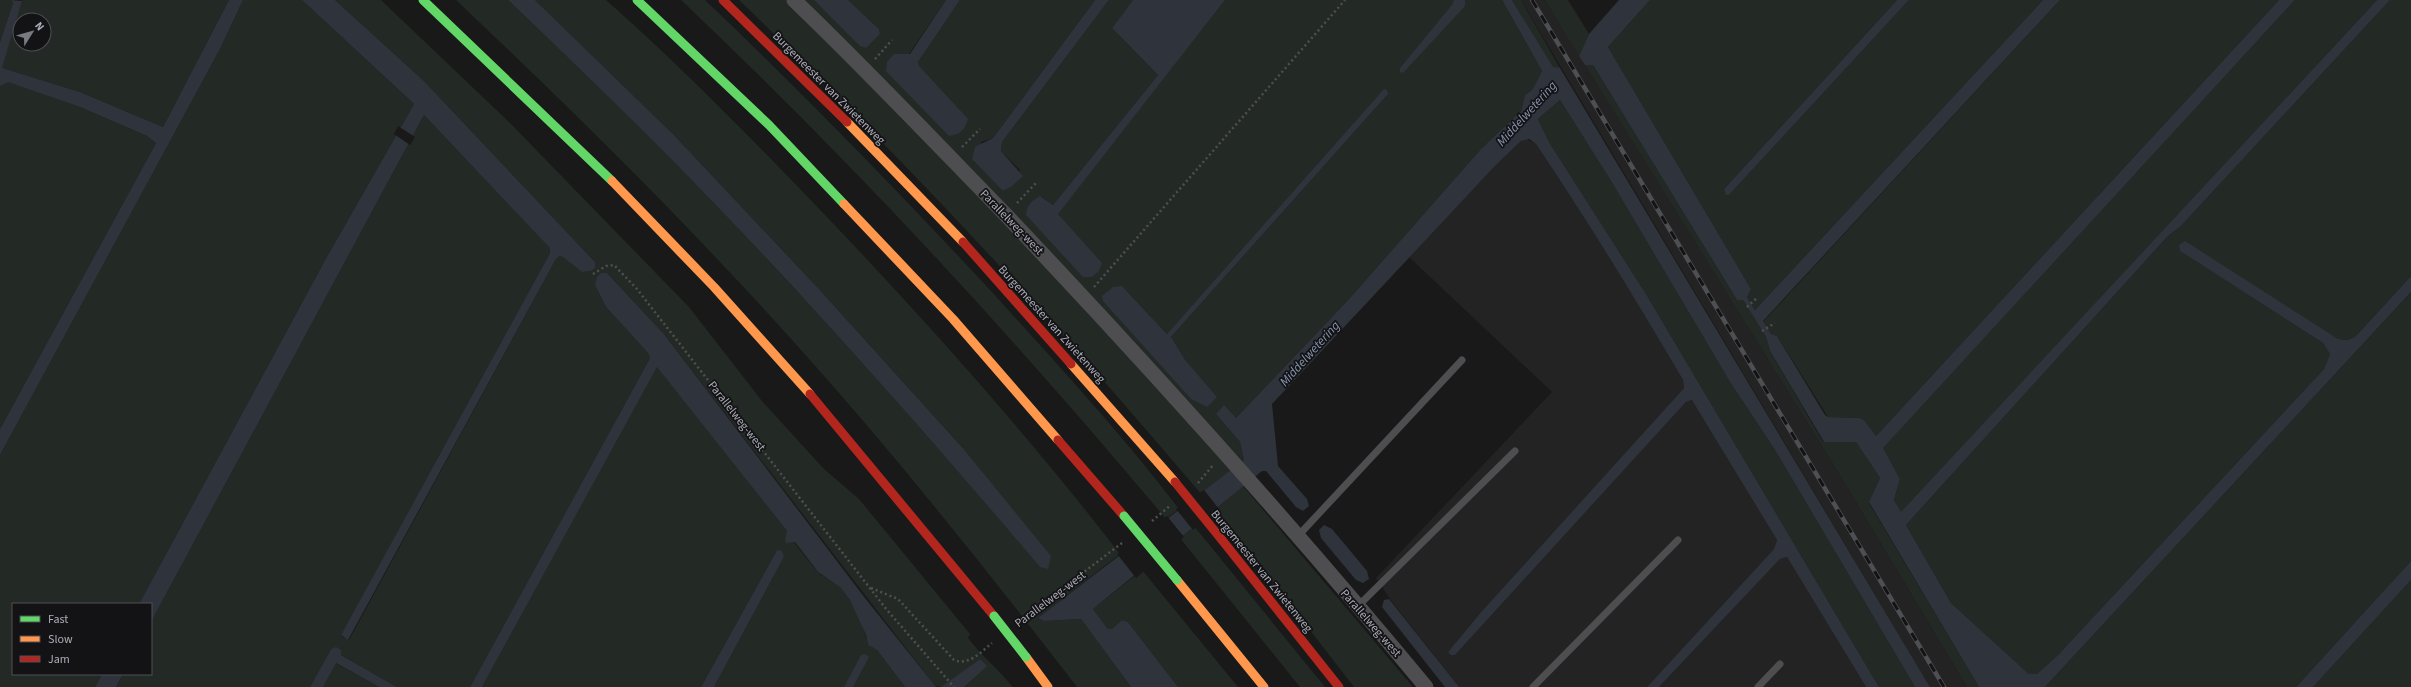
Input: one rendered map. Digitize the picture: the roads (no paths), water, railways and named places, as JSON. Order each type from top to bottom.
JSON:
[{"type":"main road","points":[[423,0],[566,136],[671,242],[779,359],[866,457],[994,616],[1048,687]]},
{"type":"main road","points":[[637,0],[769,125],[953,319],[1124,516],[1264,687]]},
{"type":"main road","name":"Burgemeester van Zwietenweg","points":[[723,0],[854,129],[964,242],[1175,482],[1339,687]]},
{"type":"street","name":"Parallelweg-west","points":[[794,0],[866,69],[1085,298],[1227,454],[1426,687]]},
{"type":"lane","points":[[1297,537],[1462,360]]},
{"type":"lane","points":[[1358,606],[1515,451]]},
{"type":"lane","points":[[1533,687],[1678,540]]},
{"type":"lane","points":[[1758,687],[1780,664]]},
{"type":"water","points":[[11,0],[22,1],[19,12],[12,12],[12,34],[2,68],[80,92],[163,127],[229,0],[243,0],[220,49],[0,455],[0,429],[156,143],[147,136],[80,107],[8,82],[0,86],[0,42],[13,3]]},
{"type":"water","points":[[302,0],[335,0],[423,80],[595,262],[595,268],[591,271],[582,272],[563,257],[560,256],[556,259],[348,640],[341,635],[550,253],[550,248],[424,115],[152,620],[152,603],[140,603],[324,262],[414,104]]},
{"type":"water","points":[[508,0],[535,0],[674,135],[818,288],[961,446],[1051,556],[1048,569],[1040,567],[946,457],[850,349],[702,190],[598,86]]},
{"type":"water","points":[[814,0],[848,0],[879,29],[880,34],[866,48],[860,46]]},
{"type":"water","points":[[946,0],[960,0],[918,62],[919,66],[968,119],[962,131],[949,136],[886,71],[887,62],[894,54],[910,54]]},
{"type":"water","points":[[1095,0],[1109,0],[1002,142],[1001,151],[1023,176],[1011,187],[1003,191],[972,159],[975,147],[993,138]]},
{"type":"water","points":[[1133,0],[1225,0],[1058,214],[1102,263],[1099,271],[1092,277],[1083,277],[1026,215],[1026,212],[1030,204],[1040,196],[1053,205],[1158,75],[1112,28]]},
{"type":"water","points":[[1454,0],[1465,0],[1465,6],[1403,73],[1400,72],[1400,68],[1452,5]]},
{"type":"water","name":"Middelwetering","points":[[1502,0],[1512,0],[1553,67],[1560,68],[1930,687],[1915,687],[1775,450],[1730,382],[1611,181],[1560,100],[1538,119],[1549,142],[1646,294],[1879,687],[1866,687],[1787,557],[1780,559],[1659,687],[1647,687],[1774,549],[1777,540],[1692,400],[1686,402],[1455,655],[1451,655],[1448,652],[1482,611],[1684,388],[1683,380],[1648,320],[1536,144],[1529,139],[1521,141],[1494,167],[1272,404],[1278,466],[1307,499],[1309,506],[1303,511],[1296,507],[1266,471],[1262,471],[1093,609],[1108,629],[1112,629],[1122,620],[1128,622],[1178,687],[1131,687],[1081,619],[1044,621],[1038,618],[1244,460],[1240,442],[1216,414],[1224,405],[1236,418],[1349,299],[1481,149],[1521,111],[1525,95],[1532,90],[1542,71]]},
{"type":"water","points":[[1619,0],[1650,0],[1608,47],[1751,289],[1747,297],[1755,310],[2043,0],[2060,0],[1763,321],[1771,334],[1777,336],[1825,415],[1828,417],[1860,418],[1864,420],[1876,436],[2279,0],[2295,0],[1883,448],[1900,479],[1894,500],[1901,512],[2377,0],[2390,0],[2181,226],[2168,236],[1906,525],[1951,603],[2029,674],[2037,674],[2057,656],[2324,369],[2330,354],[2323,343],[2180,251],[2179,245],[2185,241],[2338,339],[2347,340],[2355,337],[2411,276],[2411,292],[2045,687],[1979,687],[1869,502],[1880,478],[1856,442],[1824,442],[1770,351],[1766,337],[1743,300],[1737,300],[1593,65],[1585,65],[1579,56],[1589,34]]},
{"type":"water","points":[[1897,0],[1909,0],[1729,195],[1726,195],[1724,189]]},
{"type":"water","points":[[1384,89],[1387,90],[1388,94],[1171,337],[1186,361],[1217,397],[1207,407],[1191,399],[1103,301],[1102,296],[1113,287],[1122,286],[1167,334]]},
{"type":"water","points":[[601,273],[607,273],[664,334],[865,598],[936,687],[905,687],[877,650],[868,645],[866,635],[850,600],[841,588],[818,572],[795,542],[786,543],[785,540],[787,531],[657,367],[482,687],[470,687],[650,358],[648,353],[606,307],[595,285],[597,277]]},
{"type":"water","points":[[1324,525],[1332,529],[1367,571],[1369,579],[1363,583],[1356,580],[1321,538],[1319,530]]},
{"type":"water","points":[[777,550],[782,551],[784,557],[714,687],[701,687]]},
{"type":"water","points":[[2411,561],[2411,580],[2313,687],[2296,687]]},
{"type":"water","points":[[1389,599],[1459,687],[1445,687],[1382,607],[1384,600]]},
{"type":"water","points":[[336,647],[341,650],[341,655],[397,687],[379,687],[336,663],[323,687],[310,687],[331,649]]},
{"type":"water","points":[[865,654],[869,657],[853,687],[844,687],[861,655]]},
{"type":"water","points":[[980,659],[987,666],[964,687],[941,687]]},
{"type":"water","points":[[101,675],[122,675],[116,687],[95,687]]},
{"type":"railway","points":[[1532,0],[1944,687]]}]
